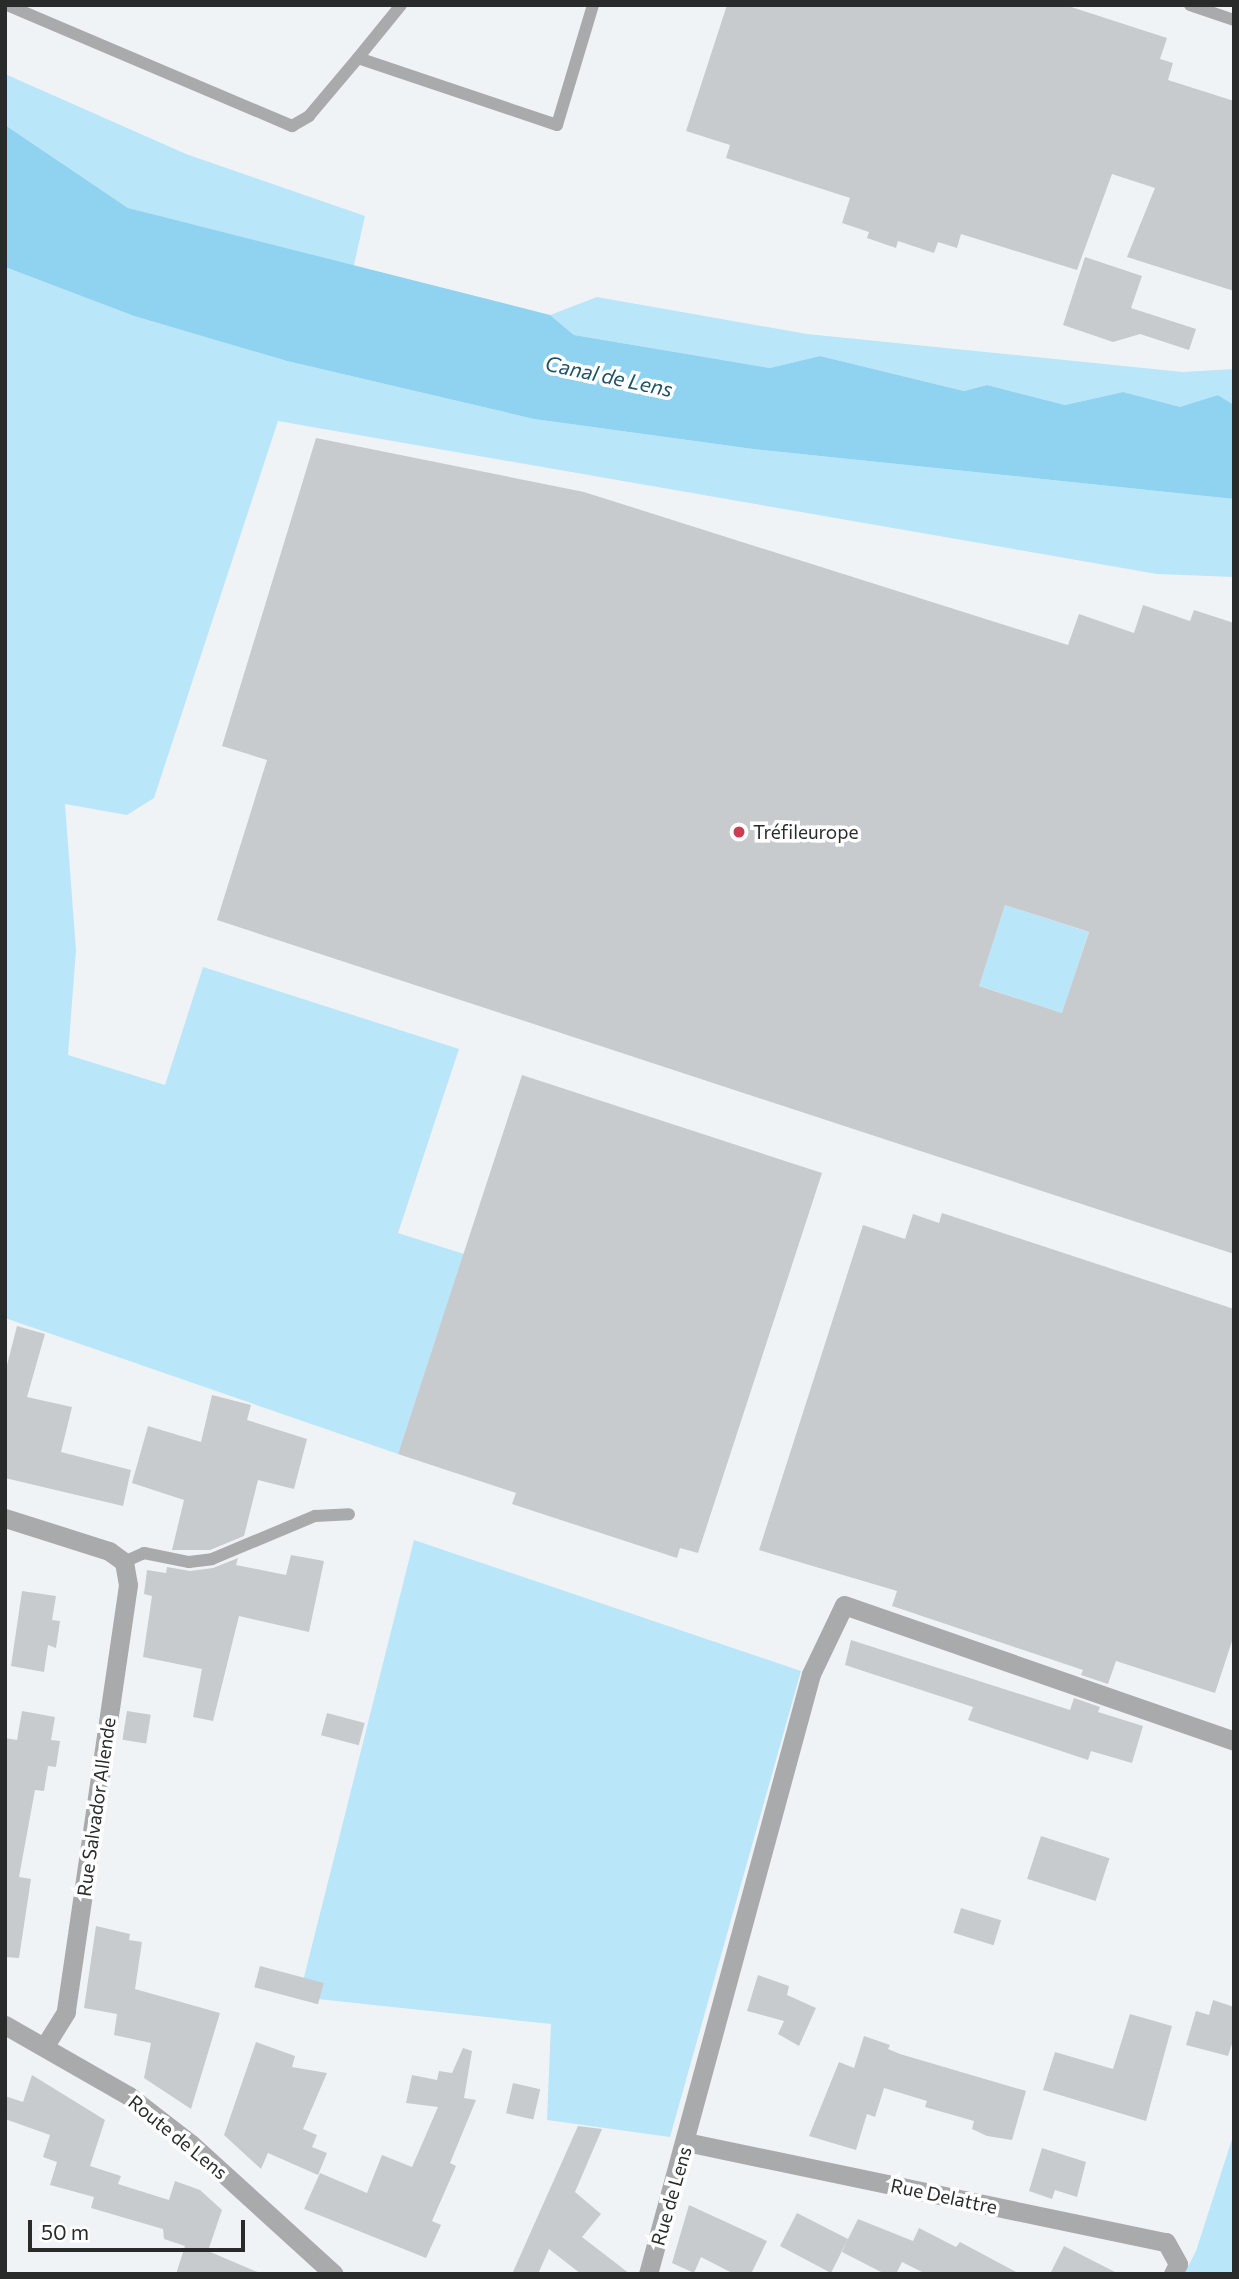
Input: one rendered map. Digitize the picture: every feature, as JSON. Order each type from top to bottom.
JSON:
[{"type":"street","points":[[5,1518],[110,1551],[124,1562]]},
{"type":"street","name":"Rue Salvador Allende","points":[[45,2045],[66,2012],[128,1585],[124,1562]]},
{"type":"street","name":"Rue de Lens","points":[[649,2274],[811,1674],[844,1605],[1234,1741]]},
{"type":"street","name":"Route de Lens","points":[[5,2025],[45,2045],[129,2096],[191,2144],[331,2273]]},
{"type":"street","name":"Rue Delattre","points":[[686,2142],[1166,2242],[1178,2264],[1173,2274]]},
{"type":"lane","points":[[6,5],[292,126],[309,116],[401,5]]},
{"type":"lane","points":[[359,58],[557,125],[593,5]]},
{"type":"lane","points":[[1190,5],[1234,20]]},
{"type":"lane","points":[[124,1562],[144,1553],[188,1562],[212,1559],[315,1516],[349,1514]]},
{"type":"shaded area","points":[[5,74],[186,154],[365,216],[353,269],[128,208],[5,125]]},
{"type":"shaded area","points":[[5,267],[134,316],[287,361],[534,419],[753,449],[1234,499],[1234,577],[1157,574],[278,421],[154,798],[127,815],[65,804],[76,950],[68,1055],[165,1085],[203,967],[459,1049],[398,1233],[464,1254],[398,1454],[5,1318]]},
{"type":"shaded area","points":[[597,297],[807,334],[1183,372],[1234,369],[1234,405],[1218,395],[1180,408],[1123,392],[1065,405],[987,385],[964,391],[820,356],[770,368],[574,335],[550,315]]},
{"type":"shaded area","points":[[1005,905],[1089,932],[1062,1013],[979,986]]},
{"type":"shaded area","points":[[414,1540],[801,1671],[670,2137],[547,2120],[551,2024],[299,1997]]},
{"type":"shaded area","points":[[1234,2133],[1234,2274],[1184,2274],[1196,2251]]},
{"type":"water","name":"Canal de Lens","points":[[5,125],[128,208],[550,315],[574,335],[770,368],[820,356],[964,391],[987,385],[1065,405],[1123,392],[1180,407],[1218,395],[1234,405],[1234,499],[753,449],[534,419],[287,361],[134,316],[5,267]]},
{"type":"building","points":[[727,5],[1065,5],[1167,38],[1160,59],[1173,63],[1168,80],[1234,101],[1234,291],[1127,257],[1155,188],[1112,174],[1077,270],[961,234],[957,248],[938,242],[934,253],[898,241],[896,248],[867,238],[869,232],[842,223],[850,198],[726,158],[730,145],[686,131]]},
{"type":"building","points":[[1085,257],[1142,276],[1131,308],[1196,329],[1189,350],[1140,334],[1113,342],[1063,325]]},
{"type":"building","name":"Tréfileurope","points":[[316,438],[584,492],[1068,645],[1079,614],[1134,633],[1143,605],[1190,621],[1194,610],[1234,623],[1234,1254],[217,920],[267,760],[222,746]],"holes":[[[1005,905],[1089,932],[1062,1013],[979,986]]]},
{"type":"building","points":[[522,1075],[822,1173],[698,1553],[680,1548],[677,1558],[512,1504],[516,1493],[398,1454]]},
{"type":"building","points":[[942,1213],[1234,1309],[1234,1635],[1215,1693],[1116,1661],[1108,1684],[1081,1675],[1083,1670],[892,1606],[897,1591],[759,1550],[863,1225],[905,1239],[913,1214],[939,1223]]},
{"type":"building","points":[[17,1326],[45,1334],[27,1397],[72,1407],[61,1452],[131,1470],[123,1506],[5,1478],[5,1373]]},
{"type":"building","points":[[212,1395],[251,1405],[247,1420],[307,1439],[294,1489],[258,1480],[244,1536],[210,1550],[172,1550],[184,1500],[132,1483],[148,1426],[201,1442]]},
{"type":"building","points":[[291,1555],[324,1561],[309,1632],[239,1616],[213,1721],[193,1717],[202,1669],[143,1657],[152,1596],[144,1594],[147,1570],[166,1573],[167,1567],[190,1571],[213,1568],[238,1558],[236,1565],[286,1575]]},
{"type":"building","points":[[22,1591],[56,1596],[52,1620],[60,1621],[56,1648],[48,1645],[44,1672],[11,1666]]},
{"type":"building","points":[[851,1640],[1070,1710],[1074,1698],[1100,1707],[1098,1712],[1143,1726],[1132,1763],[1091,1751],[1088,1760],[968,1720],[973,1707],[845,1665]]},
{"type":"building","points":[[22,1711],[55,1717],[51,1740],[60,1741],[56,1767],[48,1766],[44,1791],[35,1790],[19,1877],[31,1879],[19,1958],[5,1957],[5,1738],[17,1740]]},
{"type":"building","points":[[127,1711],[151,1715],[146,1743],[122,1740]]},
{"type":"building","points":[[327,1713],[365,1723],[359,1745],[321,1735]]},
{"type":"building","points":[[1041,1836],[1109,1858],[1096,1901],[1027,1879]]},
{"type":"building","points":[[961,1908],[1001,1920],[994,1945],[953,1933]]},
{"type":"building","points":[[96,1926],[130,1934],[129,1940],[142,1942],[135,1989],[220,2013],[191,2109],[144,2078],[151,2043],[114,2035],[117,2014],[84,2008]]},
{"type":"building","points":[[260,1966],[324,1983],[318,2004],[254,1987]]},
{"type":"building","points":[[758,1975],[789,1986],[787,1995],[816,2008],[799,2046],[778,2034],[784,2021],[747,2011]]},
{"type":"building","points":[[1213,2000],[1234,2007],[1234,2038],[1228,2056],[1186,2045],[1196,2011],[1209,2015]]},
{"type":"building","points":[[1130,2014],[1172,2026],[1146,2121],[1043,2090],[1055,2052],[1113,2069]]},
{"type":"building","points":[[864,2036],[890,2045],[888,2049],[900,2054],[1026,2091],[1012,2140],[987,2136],[972,2129],[974,2121],[925,2107],[927,2101],[884,2088],[875,2117],[867,2114],[856,2150],[809,2136],[839,2062],[854,2068]]},
{"type":"building","points":[[256,2042],[295,2056],[292,2067],[327,2073],[303,2129],[317,2135],[312,2147],[327,2153],[318,2175],[268,2153],[261,2169],[224,2135]]},
{"type":"building","points":[[463,2048],[472,2051],[464,2098],[476,2100],[450,2163],[456,2166],[432,2221],[441,2225],[426,2258],[304,2209],[320,2173],[367,2193],[382,2155],[412,2167],[438,2107],[406,2103],[412,2075],[437,2080],[439,2071],[452,2073]]},
{"type":"building","points":[[32,2075],[105,2120],[90,2166],[121,2176],[118,2184],[169,2200],[175,2181],[200,2190],[222,2210],[208,2251],[262,2274],[176,2274],[185,2246],[164,2239],[163,2229],[91,2208],[94,2197],[50,2185],[57,2162],[43,2157],[50,2135],[5,2119],[5,2096],[23,2102]]},
{"type":"building","points":[[513,2083],[540,2089],[533,2120],[506,2113]]},
{"type":"building","points":[[578,2126],[602,2129],[575,2192],[601,2214],[582,2237],[630,2274],[581,2274],[549,2249],[538,2274],[512,2274]]},
{"type":"building","points":[[1042,2148],[1086,2162],[1077,2197],[1055,2190],[1052,2199],[1029,2191]]},
{"type":"building","points":[[689,2205],[767,2241],[751,2274],[734,2274],[701,2257],[694,2273],[672,2263]]},
{"type":"building","points":[[797,2213],[848,2239],[831,2273],[780,2246]]},
{"type":"building","points":[[858,2219],[913,2241],[919,2228],[956,2247],[960,2242],[1020,2274],[926,2274],[902,2262],[896,2274],[885,2274],[842,2252]]},
{"type":"building","points":[[1064,2246],[1119,2274],[1050,2274]]},
{"type":"place","name":"Tréfileurope","points":[[739,832]]}]
